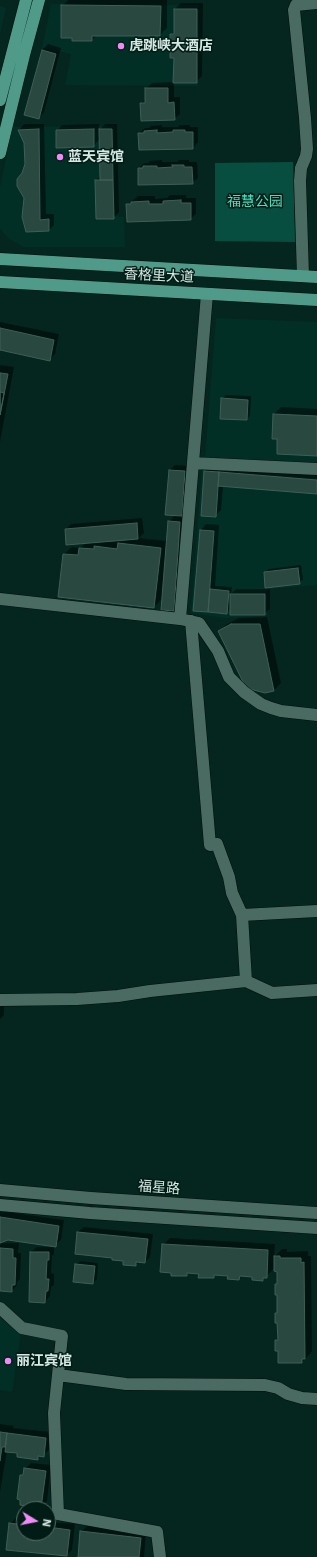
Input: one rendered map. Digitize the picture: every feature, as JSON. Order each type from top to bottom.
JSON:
[{"type":"main road","points":[[0,100],[26,0]]},
{"type":"main road","points":[[0,153],[39,0]]},
{"type":"main road","name":"香格里大道","points":[[0,258],[317,277]]},
{"type":"main road","name":"香格里大道","points":[[0,282],[317,300]]},
{"type":"street","points":[[303,276],[300,181],[301,168],[307,149],[294,10],[296,5],[317,3]]},
{"type":"street","points":[[207,294],[193,463],[186,620],[210,845],[217,844],[229,877],[232,893],[242,916],[246,981]]},
{"type":"street","points":[[193,463],[317,469]]},
{"type":"street","points":[[0,599],[186,620],[199,623],[211,639],[229,676],[248,696],[261,704],[276,710],[317,715]]},
{"type":"street","points":[[242,916],[317,911]]},
{"type":"street","points":[[0,1000],[77,999],[118,996],[150,990],[246,981],[272,993],[317,990]]},
{"type":"street","name":"福星路","points":[[0,1190],[91,1198],[317,1213]]},
{"type":"street","points":[[0,1205],[90,1213],[317,1228]]},
{"type":"street","points":[[0,1308],[22,1328],[62,1336],[54,1413],[58,1514],[157,1532],[160,1557]]},
{"type":"street","points":[[58,1375],[126,1384],[265,1385],[278,1388],[288,1394],[302,1398],[317,1399]]},
{"type":"shaded area","name":"虎跳峡大酒店","points":[[51,4],[199,5],[198,86],[65,85],[71,54],[42,48]]},
{"type":"shaded area","points":[[0,6],[6,8],[0,33]]},
{"type":"shaded area","name":"蓝天宾馆","points":[[114,126],[115,216],[124,217],[125,247],[24,247],[9,239],[0,229],[0,187],[13,127]]},
{"type":"shaded area","points":[[216,318],[317,322],[317,464],[205,459]]},
{"type":"shaded area","points":[[202,470],[317,476],[317,585],[267,589],[267,616],[224,618],[191,613]]},
{"type":"shaded area","name":"丽江宾馆","points":[[0,1317],[21,1332],[12,1392],[0,1390]]},
{"type":"green space","name":"福慧公园","points":[[293,162],[295,242],[215,241],[215,163]]},
{"type":"building","points":[[61,5],[161,6],[160,36],[92,36],[92,41],[72,41],[72,38],[61,38]]},
{"type":"building","points":[[174,9],[197,9],[197,83],[173,83],[174,58],[170,58],[170,34],[174,34]]},
{"type":"building","points":[[42,50],[56,54],[39,119],[24,115]]},
{"type":"building","points":[[145,88],[168,88],[168,103],[174,102],[175,120],[141,121],[140,103],[145,103]]},
{"type":"building","points":[[39,129],[40,220],[49,219],[49,231],[26,232],[22,217],[24,198],[17,186],[17,179],[22,173],[25,164],[24,143],[18,130]]},
{"type":"building","points":[[94,129],[94,147],[56,148],[56,130]]},
{"type":"building","points":[[99,129],[112,129],[113,180],[100,180]]},
{"type":"building","points":[[157,130],[157,133],[173,132],[173,130],[193,132],[193,149],[139,150],[138,133]]},
{"type":"building","points":[[172,165],[192,167],[193,184],[138,185],[138,168],[143,168],[143,166],[157,166],[157,168],[173,167]]},
{"type":"building","points":[[95,180],[113,180],[114,219],[96,219]]},
{"type":"building","points":[[181,200],[181,203],[191,203],[191,220],[127,222],[126,204],[131,204],[131,202],[149,201],[149,204],[163,204],[163,201]]},
{"type":"building","points":[[0,328],[54,340],[50,361],[0,350]]},
{"type":"building","points":[[0,373],[8,374],[0,415]]},
{"type":"building","points":[[0,392],[4,393],[0,415]]},
{"type":"building","points":[[221,398],[248,400],[247,420],[220,419]]},
{"type":"building","points":[[273,414],[317,416],[317,456],[277,454],[277,439],[272,439]]},
{"type":"building","points":[[169,470],[185,471],[182,516],[165,515]]},
{"type":"building","points":[[204,471],[219,472],[216,517],[201,516]]},
{"type":"building","points":[[219,472],[317,480],[317,494],[218,486]]},
{"type":"building","points":[[168,521],[180,522],[174,611],[161,610]]},
{"type":"building","points":[[137,523],[138,539],[66,545],[65,529]]},
{"type":"building","points":[[200,530],[214,531],[208,612],[193,611]]},
{"type":"building","points":[[118,543],[161,548],[154,608],[58,597],[63,554],[78,555],[79,548],[94,549],[94,546],[117,549]]},
{"type":"building","points":[[298,568],[300,584],[265,588],[264,572]]},
{"type":"building","points":[[210,589],[229,591],[227,614],[208,612]]},
{"type":"building","points":[[230,594],[265,594],[265,615],[230,615]]},
{"type":"building","points":[[231,624],[260,624],[274,691],[265,693],[246,688],[218,631]]},
{"type":"building","points":[[0,1217],[59,1226],[56,1247],[8,1240],[0,1243]]},
{"type":"building","points":[[77,1232],[148,1239],[145,1263],[136,1262],[136,1266],[123,1265],[123,1261],[112,1260],[112,1258],[75,1254]]},
{"type":"building","points":[[162,1244],[268,1250],[267,1278],[263,1278],[263,1281],[252,1280],[252,1277],[240,1276],[239,1280],[227,1279],[228,1276],[214,1275],[214,1278],[198,1278],[199,1274],[187,1273],[187,1276],[171,1276],[171,1273],[160,1272]]},
{"type":"building","points":[[0,1248],[13,1249],[13,1258],[16,1258],[15,1285],[12,1285],[12,1292],[0,1291]]},
{"type":"building","points":[[30,1252],[49,1252],[46,1279],[49,1279],[45,1303],[29,1302]]},
{"type":"building","points":[[274,1256],[280,1256],[280,1258],[301,1258],[301,1263],[304,1262],[305,1359],[302,1359],[302,1363],[278,1363],[278,1351],[275,1351],[275,1340],[278,1340],[277,1323],[275,1323],[275,1313],[277,1313],[277,1295],[275,1295],[275,1284],[277,1284],[277,1272],[274,1271]]},
{"type":"building","points":[[75,1264],[95,1266],[93,1284],[73,1282]]},
{"type":"building","points":[[0,1432],[7,1433],[5,1447],[2,1447],[0,1461]]},
{"type":"building","points":[[7,1433],[46,1438],[44,1457],[38,1456],[38,1460],[17,1457],[17,1453],[5,1452]]},
{"type":"building","points":[[24,1468],[46,1471],[42,1501],[20,1501],[17,1499],[20,1475],[23,1475]]},
{"type":"building","points":[[9,1523],[16,1524],[16,1541],[56,1541],[56,1528],[70,1530],[67,1556],[6,1550]]},
{"type":"building","points":[[80,1531],[141,1538],[139,1557],[78,1557]]},
{"type":"place","name":"虎跳峡大酒店","points":[[121,46]]},
{"type":"place","name":"蓝天宾馆","points":[[60,157]]},
{"type":"place","name":"丽江宾馆","points":[[8,1361]]}]
